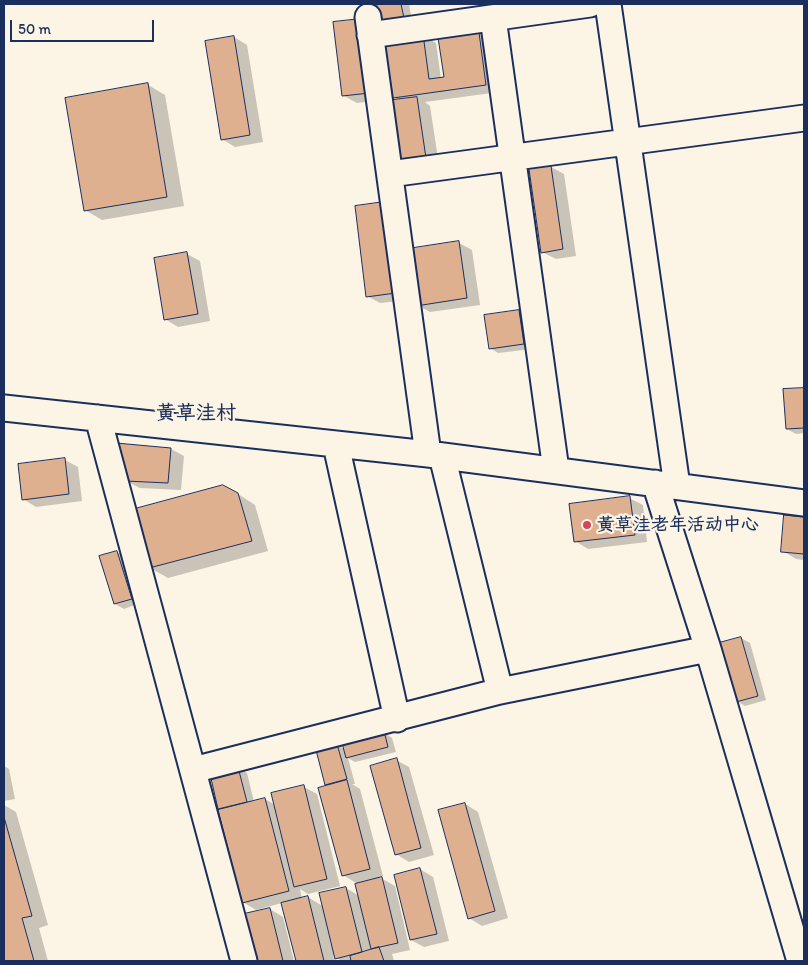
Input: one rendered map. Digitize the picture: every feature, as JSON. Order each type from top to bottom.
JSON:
[{"type":"street","points":[[500,691],[435,455],[390,174],[369,26],[493,18],[590,4]]},
{"type":"street","points":[[608,4],[628,141],[666,484],[708,649],[800,961]]},
{"type":"street","points":[[493,18],[556,470]]},
{"type":"street","points":[[390,174],[804,118]]},
{"type":"street","points":[[4,408],[435,455],[804,503]]},
{"type":"street","points":[[98,418],[244,961]]},
{"type":"street","points":[[336,445],[397,719]]},
{"type":"street","points":[[193,770],[500,691],[708,649]]},
{"type":"building","points":[[377,4],[401,4],[405,23],[381,27]]},
{"type":"building","points":[[360,19],[370,93],[342,96],[333,22]]},
{"type":"building","points":[[478,25],[486,85],[393,98],[384,40],[423,34],[429,79],[444,77],[437,31]]},
{"type":"building","points":[[234,36],[250,135],[221,140],[205,41]]},
{"type":"building","points":[[148,83],[167,197],[84,211],[65,98]]},
{"type":"building","points":[[417,97],[426,158],[394,162],[385,101]]},
{"type":"building","points":[[551,166],[563,249],[541,253],[529,169]]},
{"type":"building","points":[[384,202],[396,293],[366,297],[355,206]]},
{"type":"building","points":[[459,241],[467,298],[416,306],[407,249]]},
{"type":"building","points":[[187,252],[198,314],[164,320],[154,258]]},
{"type":"building","points":[[519,310],[524,344],[489,349],[484,315]]},
{"type":"building","points":[[804,388],[804,428],[786,429],[783,389]]},
{"type":"building","points":[[116,443],[171,448],[168,483],[125,481]]},
{"type":"building","points":[[65,458],[69,494],[22,500],[18,464]]},
{"type":"building","points":[[223,485],[238,493],[252,541],[149,568],[131,510]]},
{"type":"building","points":[[630,496],[635,535],[574,542],[569,504]]},
{"type":"building","points":[[784,515],[804,517],[804,554],[781,552]]},
{"type":"building","points":[[117,551],[132,599],[114,604],[99,556]]},
{"type":"building","points":[[741,637],[758,696],[736,702],[719,643]]},
{"type":"building","points":[[384,731],[388,747],[346,758],[342,743]]},
{"type":"building","points":[[337,744],[347,779],[325,785],[316,750]]},
{"type":"building","points":[[397,758],[421,848],[395,855],[370,766]]},
{"type":"building","points":[[238,767],[247,802],[218,809],[210,774]]},
{"type":"building","points":[[347,780],[370,869],[342,876],[318,788]]},
{"type":"building","points":[[304,785],[327,879],[294,887],[271,793]]},
{"type":"building","points":[[265,798],[289,891],[242,903],[218,810]]},
{"type":"building","points":[[465,803],[495,911],[468,919],[438,810]]},
{"type":"building","points":[[4,817],[32,916],[22,918],[34,961],[4,961]]},
{"type":"building","points":[[420,868],[437,934],[410,940],[394,875]]},
{"type":"building","points":[[382,877],[398,943],[371,949],[355,884]]},
{"type":"building","points":[[346,887],[362,952],[335,959],[319,893]]},
{"type":"building","points":[[308,896],[324,961],[296,961],[281,903]]},
{"type":"building","points":[[270,908],[283,961],[255,961],[244,914]]},
{"type":"building","points":[[379,947],[384,961],[351,961],[350,956]]},
{"type":"place","name":"黄草洼老年活动中心","points":[[587,525]]},
{"type":"district","name":"黄草洼村","points":[[196,414]]}]
